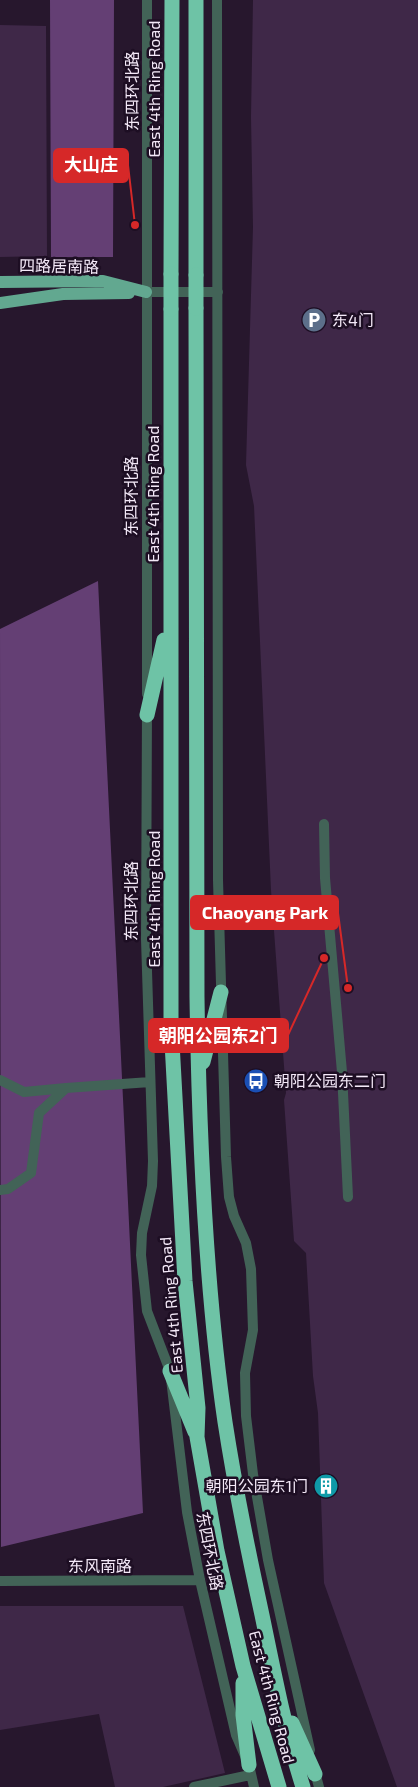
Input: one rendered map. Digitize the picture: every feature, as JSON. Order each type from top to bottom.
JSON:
[{"type":"highway","name":"East 4th Ring Road","points":[[172,0],[171,1024],[185,1281],[198,1408],[197,1437],[217,1550],[243,1666],[279,1787]]},
{"type":"highway","name":"East 4th Ring Road","points":[[196,0],[198,1080],[210,1283],[225,1421],[248,1554],[277,1690],[293,1757],[303,1787]]},
{"type":"highway","points":[[147,715],[170,614]]},
{"type":"highway","points":[[198,1080],[221,992]]},
{"type":"highway","points":[[170,1371],[197,1437]]},
{"type":"highway","points":[[243,1666],[243,1714],[250,1770]]},
{"type":"highway","points":[[277,1690],[317,1780]]},
{"type":"main road","name":"四路居南路","points":[[0,282],[103,282],[146,292]]},
{"type":"main road","points":[[0,303],[63,294],[146,292]]},
{"type":"street","name":"东四环北路","points":[[147,0],[146,939],[152,1186],[142,1233],[141,1255],[147,1311],[170,1371],[187,1512],[200,1580],[236,1735],[250,1770],[254,1787]]},
{"type":"street","points":[[218,0],[218,880],[229,1197],[234,1216],[246,1243],[252,1269],[253,1330],[245,1373],[246,1416],[253,1474],[268,1560],[317,1780]]},
{"type":"street","points":[[146,292],[218,292]]},
{"type":"street","points":[[324,824],[325,878],[342,1072],[348,1197]]},
{"type":"street","points":[[0,1080],[24,1092],[150,1082]]},
{"type":"street","points":[[0,1190],[8,1190],[31,1173],[40,1113],[66,1088]]},
{"type":"street","name":"东风南路","points":[[0,1581],[200,1580]]},
{"type":"street","points":[[194,1787],[250,1770]]},
{"type":"shaded area","points":[[50,0],[114,0],[113,257],[51,257]]},
{"type":"shaded area","points":[[253,0],[418,0],[418,1787],[397,1787],[324,1583],[318,1413],[313,1376],[306,1253],[294,1241],[284,1100],[286,1093],[271,890],[254,506],[246,465],[253,227],[251,117]]},
{"type":"shaded area","points":[[0,25],[46,26],[47,256],[0,257]]},
{"type":"shaded area","points":[[98,581],[143,1513],[1,1547],[0,629]]},
{"type":"shaded area","points":[[0,1606],[183,1606],[225,1773],[163,1787],[115,1787],[99,1714],[0,1730]]},
{"type":"place","name":"大山庄","points":[[135,225]]},
{"type":"place","name":"东4门","points":[[314,320]]},
{"type":"place","name":"朝阳公园东2门","points":[[324,958]]},
{"type":"place","name":"Chaoyang Park","points":[[348,988]]},
{"type":"place","name":"朝阳公园东二门","points":[[256,1081]]},
{"type":"place","name":"朝阳公园东1门","points":[[326,1486]]}]
